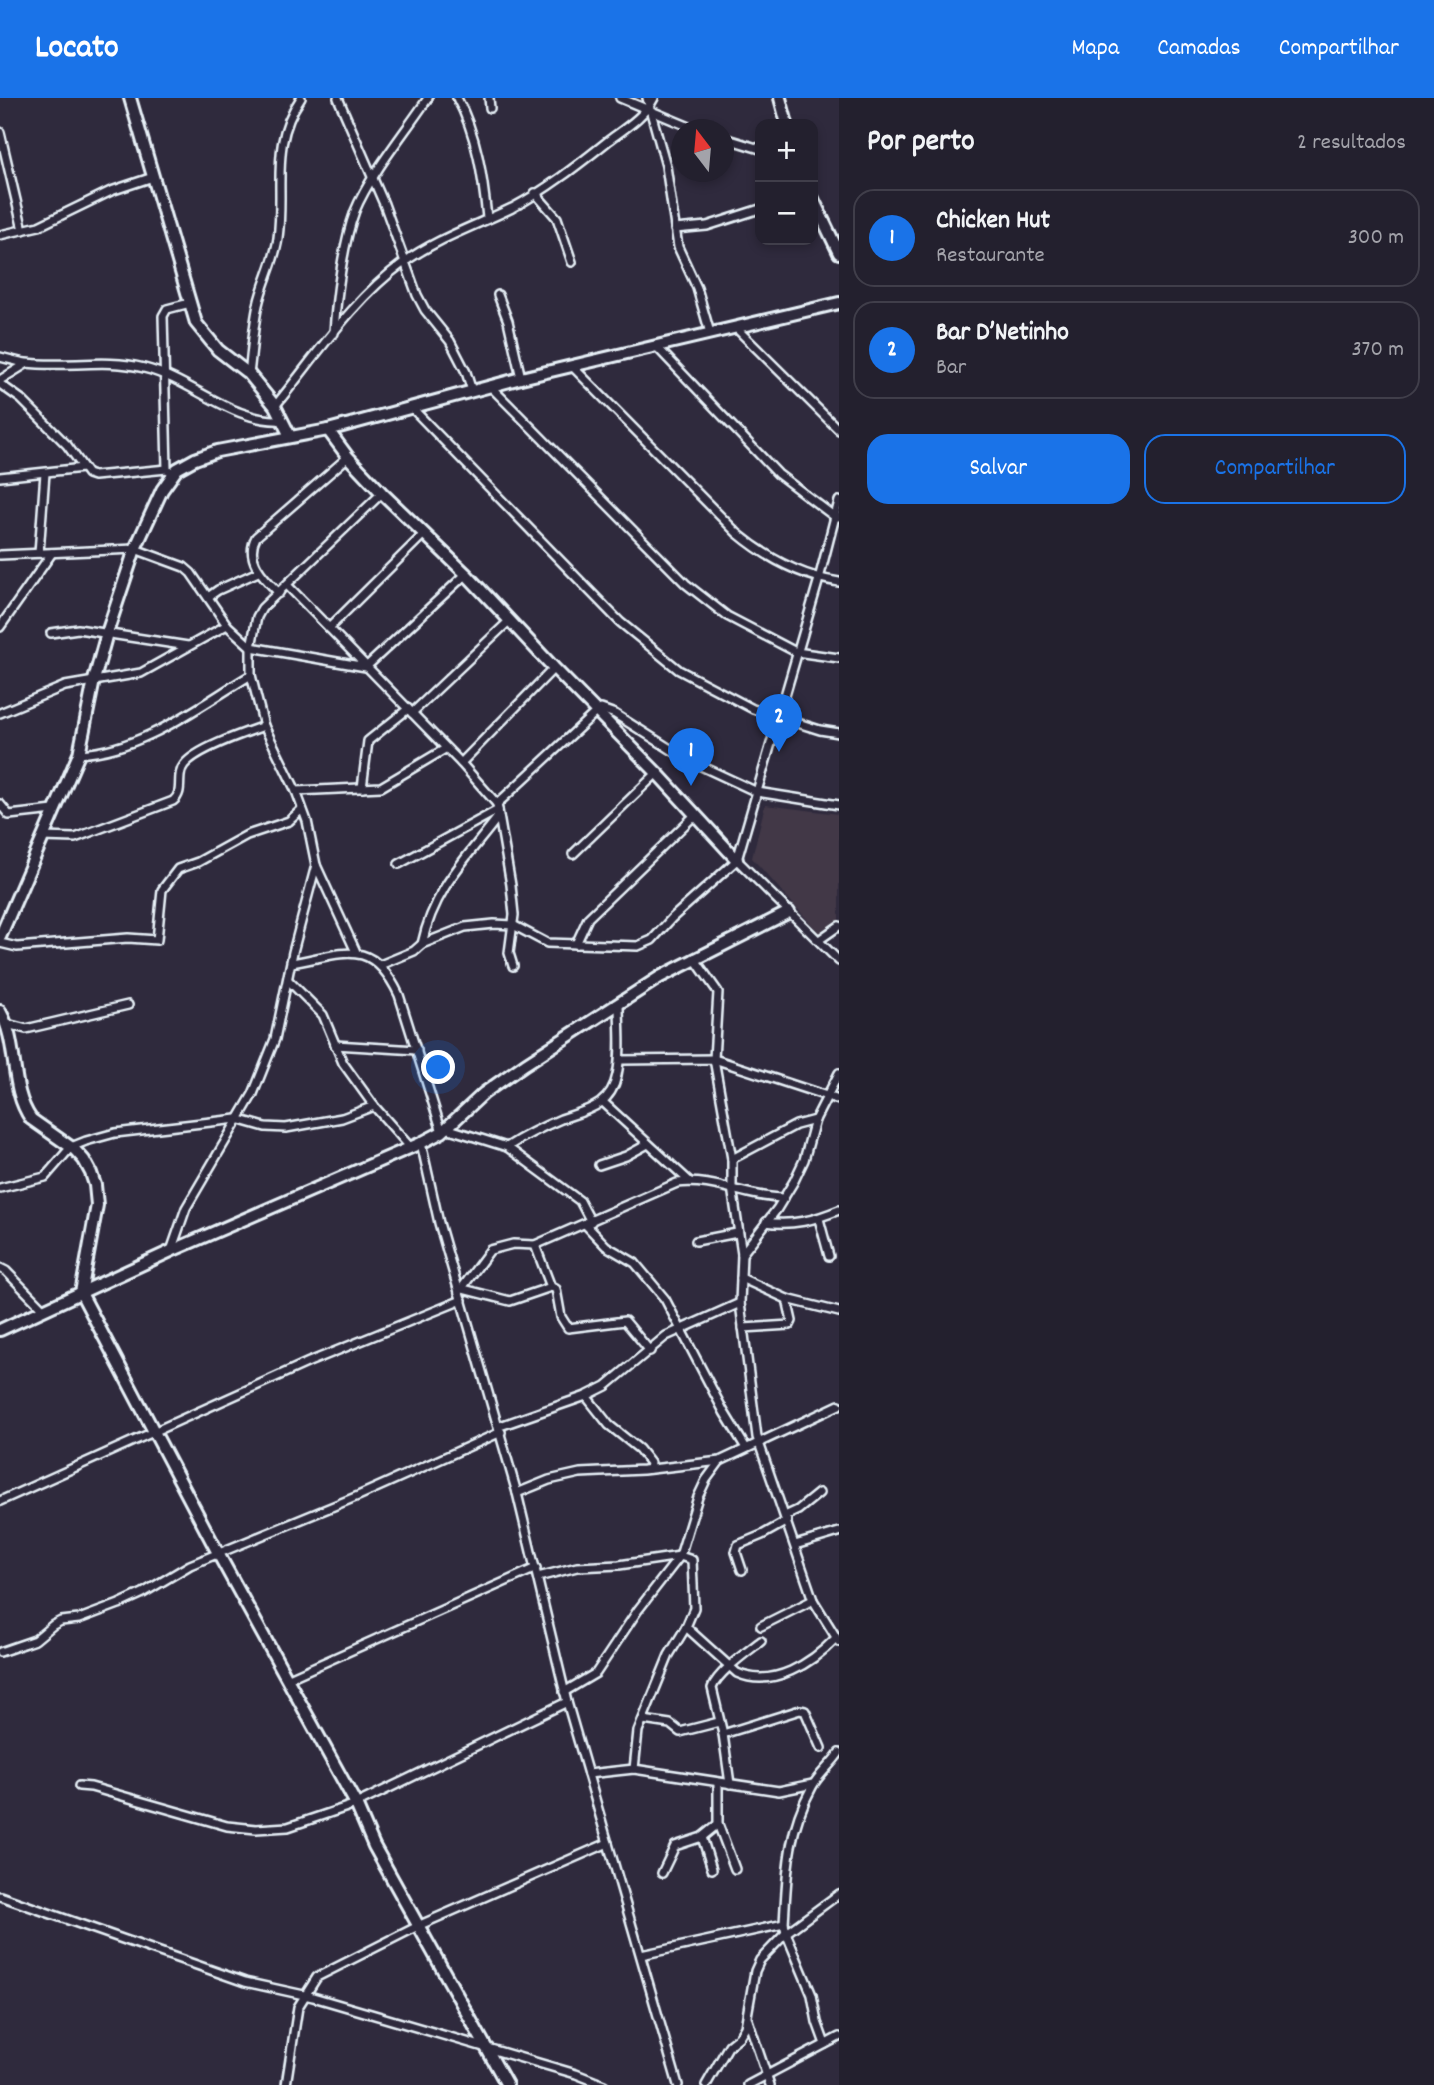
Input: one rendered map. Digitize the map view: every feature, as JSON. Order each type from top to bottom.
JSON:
[{"type":"street","points":[[130,98],[196,323],[205,337],[249,374],[275,406],[290,436]]},
{"type":"street","points":[[249,374],[258,305],[278,239],[278,187],[283,134],[290,114],[301,98]]},
{"type":"street","points":[[338,98],[373,179],[417,295],[425,310],[450,341],[466,372],[472,391]]},
{"type":"street","points":[[334,334],[347,243],[355,212],[373,179],[428,98]]},
{"type":"street","points":[[457,98],[481,169],[487,218]]},
{"type":"street","points":[[489,98],[490,108]]},
{"type":"street","points":[[620,98],[672,119]]},
{"type":"street","points":[[646,98],[666,166],[678,247],[697,288],[710,333]]},
{"type":"street","points":[[275,406],[386,276],[457,231],[511,208],[535,193],[583,161],[649,109],[654,98]]},
{"type":"street","points":[[780,98],[786,119]]},
{"type":"street","points":[[0,132],[23,230]]},
{"type":"street","points":[[734,141],[755,148]]},
{"type":"street","points":[[0,235],[58,217],[82,203],[153,177]]},
{"type":"street","points":[[535,193],[557,218],[572,262]]},
{"type":"street","points":[[675,229],[707,226],[755,211]]},
{"type":"street","points":[[818,213],[839,254]]},
{"type":"street","points":[[498,295],[508,321],[521,378]]},
{"type":"street","points":[[0,937],[79,754],[107,633],[135,549],[170,471],[164,311],[190,303]]},
{"type":"street","points":[[26,363],[0,382],[67,445],[88,474],[94,476],[170,471],[217,451],[328,430],[521,378],[839,303]]},
{"type":"street","points":[[736,328],[839,430]]},
{"type":"street","points":[[656,346],[778,474],[837,517]]},
{"type":"street","points":[[0,357],[26,363],[89,363],[142,367],[165,374],[253,418],[283,420]]},
{"type":"street","points":[[572,366],[737,533],[760,552],[819,579],[839,582]]},
{"type":"street","points":[[491,387],[686,584],[727,616],[796,652],[839,659]]},
{"type":"street","points":[[411,407],[620,622],[679,670],[753,709],[820,730],[839,733]]},
{"type":"street","points":[[328,430],[348,457],[382,493],[466,574],[657,773],[694,816],[839,961]]},
{"type":"street","points":[[279,593],[258,572],[253,550],[256,537],[348,457]]},
{"type":"street","points":[[0,477],[83,468]]},
{"type":"street","points":[[38,553],[45,473]]},
{"type":"street","points":[[382,493],[262,608],[257,617],[251,647],[251,675],[264,726],[296,791],[316,865],[356,952],[380,965],[389,975],[399,995],[444,1130]]},
{"type":"street","points":[[380,965],[465,927],[494,924],[513,925],[541,941],[638,946],[646,943],[737,860],[837,517],[839,500]]},
{"type":"street","points":[[329,628],[424,534]]},
{"type":"street","points":[[0,555],[135,549],[184,568],[227,625],[251,647],[366,667]]},
{"type":"street","points":[[0,627],[52,553]]},
{"type":"street","points":[[208,597],[258,572]]},
{"type":"street","points":[[366,667],[466,574]]},
{"type":"street","points":[[287,584],[461,763],[498,810],[511,885],[513,925],[509,953],[513,966]]},
{"type":"street","points":[[362,788],[369,741],[410,711],[509,621]]},
{"type":"street","points":[[0,713],[65,686],[141,673],[227,625]]},
{"type":"street","points":[[51,634],[78,629],[189,646]]},
{"type":"street","points":[[461,763],[554,668]]},
{"type":"street","points":[[79,754],[102,753],[145,739],[251,675]]},
{"type":"street","points":[[422,944],[436,900],[498,810],[601,709],[615,714],[686,759],[757,792],[839,805]]},
{"type":"street","points":[[42,837],[75,838],[173,801],[179,794],[180,773],[184,764],[223,741],[264,726]]},
{"type":"street","points":[[296,791],[381,787],[445,749]]},
{"type":"street","points":[[573,854],[657,773]]},
{"type":"street","points":[[0,804],[9,815],[54,810]]},
{"type":"street","points":[[0,943],[17,947],[128,937],[158,940],[162,890],[178,869],[198,862],[247,835],[289,821],[302,809]]},
{"type":"street","points":[[399,864],[498,810]]},
{"type":"street","points":[[576,944],[588,918],[694,816]]},
{"type":"street","points":[[171,1251],[186,1209],[253,1094],[275,1039],[316,865]]},
{"type":"street","points":[[0,1330],[171,1251],[416,1146],[444,1130],[484,1093],[619,1003],[694,958],[789,912]]},
{"type":"street","points":[[820,940],[839,926]]},
{"type":"street","points":[[292,962],[356,952]]},
{"type":"street","points":[[686,1627],[730,1667],[746,1676],[770,1677],[799,1668],[838,1640],[813,1600],[757,1437],[740,1303],[742,1254],[732,1187],[732,1159],[714,1059],[718,992],[694,958]]},
{"type":"street","points":[[288,980],[323,1015],[343,1063],[374,1106],[416,1146],[500,1429],[536,1568],[564,1692],[678,2085]]},
{"type":"street","points":[[507,1147],[534,1131],[592,1110],[611,1094],[620,1060],[619,1003]]},
{"type":"street","points":[[7,1024],[26,1029],[128,1005]]},
{"type":"street","points":[[0,1011],[7,1024],[21,1099],[26,1112],[31,1119],[71,1147],[84,1160],[95,1185],[97,1205],[81,1293],[219,1555],[356,1804],[374,1846],[507,2085]]},
{"type":"street","points":[[335,1045],[416,1050]]},
{"type":"street","points":[[620,1060],[714,1059],[839,1100]]},
{"type":"street","points":[[742,1254],[784,1198],[804,1160],[815,1120],[839,1073]]},
{"type":"street","points":[[603,1102],[690,1181]]},
{"type":"street","points":[[0,1188],[45,1177],[71,1147],[115,1133],[237,1119],[265,1127],[286,1128],[342,1118],[374,1106]]},
{"type":"street","points":[[732,1159],[796,1125],[815,1120]]},
{"type":"street","points":[[444,1130],[507,1147],[580,1201],[588,1224],[606,1246],[635,1263],[665,1300],[746,1448]]},
{"type":"street","points":[[599,1165],[626,1156],[648,1144]]},
{"type":"street","points":[[461,1294],[490,1250],[513,1244],[536,1245],[677,1183],[690,1181],[732,1187],[766,1198],[784,1198]]},
{"type":"street","points":[[766,1223],[783,1225],[819,1219],[839,1210]]},
{"type":"street","points":[[819,1219],[829,1256]]},
{"type":"street","points":[[696,1241],[737,1233]]},
{"type":"street","points":[[536,1245],[551,1287],[556,1289],[561,1317],[568,1328],[625,1321],[650,1351]]},
{"type":"street","points":[[0,1268],[44,1310]]},
{"type":"street","points":[[741,1278],[787,1299],[839,1312]]},
{"type":"street","points":[[0,1501],[461,1294],[510,1301],[551,1287]]},
{"type":"street","points":[[743,1328],[790,1325],[792,1321],[787,1299]]},
{"type":"street","points":[[0,1652],[35,1640],[61,1621],[79,1619],[143,1593],[190,1565],[219,1555],[500,1429],[586,1396],[617,1379],[666,1336],[740,1303]]},
{"type":"street","points":[[586,1396],[609,1425],[649,1461],[649,1469]]},
{"type":"street","points":[[517,1493],[549,1480],[580,1473],[720,1461],[839,1405]]},
{"type":"street","points":[[564,1692],[597,1673],[638,1610],[680,1556],[698,1497],[720,1461]]},
{"type":"street","points":[[742,1570],[736,1552],[738,1545],[762,1535],[819,1493]]},
{"type":"street","points":[[794,1545],[839,1532]]},
{"type":"street","points":[[538,1577],[577,1567],[619,1565],[680,1556],[688,1558],[694,1564],[694,1608],[669,1655],[643,1720],[636,1739],[634,1769]]},
{"type":"street","points":[[287,1679],[536,1568]]},
{"type":"street","points":[[761,1626],[813,1600]]},
{"type":"street","points":[[730,1784],[713,1684],[761,1641]]},
{"type":"street","points":[[79,1786],[91,1787],[227,1826],[288,1828],[356,1804],[567,1702]]},
{"type":"street","points":[[723,1734],[800,1710],[805,1711],[821,1748]]},
{"type":"street","points":[[643,1720],[670,1724],[680,1732],[719,1722]]},
{"type":"street","points":[[825,2044],[812,1995],[784,1924],[789,1847],[795,1824],[813,1784],[839,1753]]},
{"type":"street","points":[[588,1774],[634,1769],[779,1791],[813,1784]]},
{"type":"street","points":[[718,1783],[718,1824],[735,1869]]},
{"type":"street","points":[[662,1873],[675,1846],[702,1837],[718,1824]]},
{"type":"street","points":[[702,1837],[712,1869]]},
{"type":"street","points":[[286,2085],[298,2007],[317,1977],[420,1925],[608,1843]]},
{"type":"street","points":[[0,1896],[245,1982],[304,1996],[576,2074],[604,2085]]},
{"type":"street","points":[[706,2085],[729,2045],[739,2037],[748,2020],[755,1971],[760,1960],[786,1933],[837,1899]]},
{"type":"street","points":[[641,1955],[784,1924]]},
{"type":"street","points":[[748,2020],[769,2075],[770,2085]]},
{"type":"street","points":[[748,2085],[839,2037]]},
{"type":"shaded area","points":[[765,805],[839,814],[839,920],[820,934],[752,858]]},
{"type":"place","name":"Bar D’Netinho","points":[[779,752]]},
{"type":"place","name":"Chicken Hut","points":[[691,786]]}]
